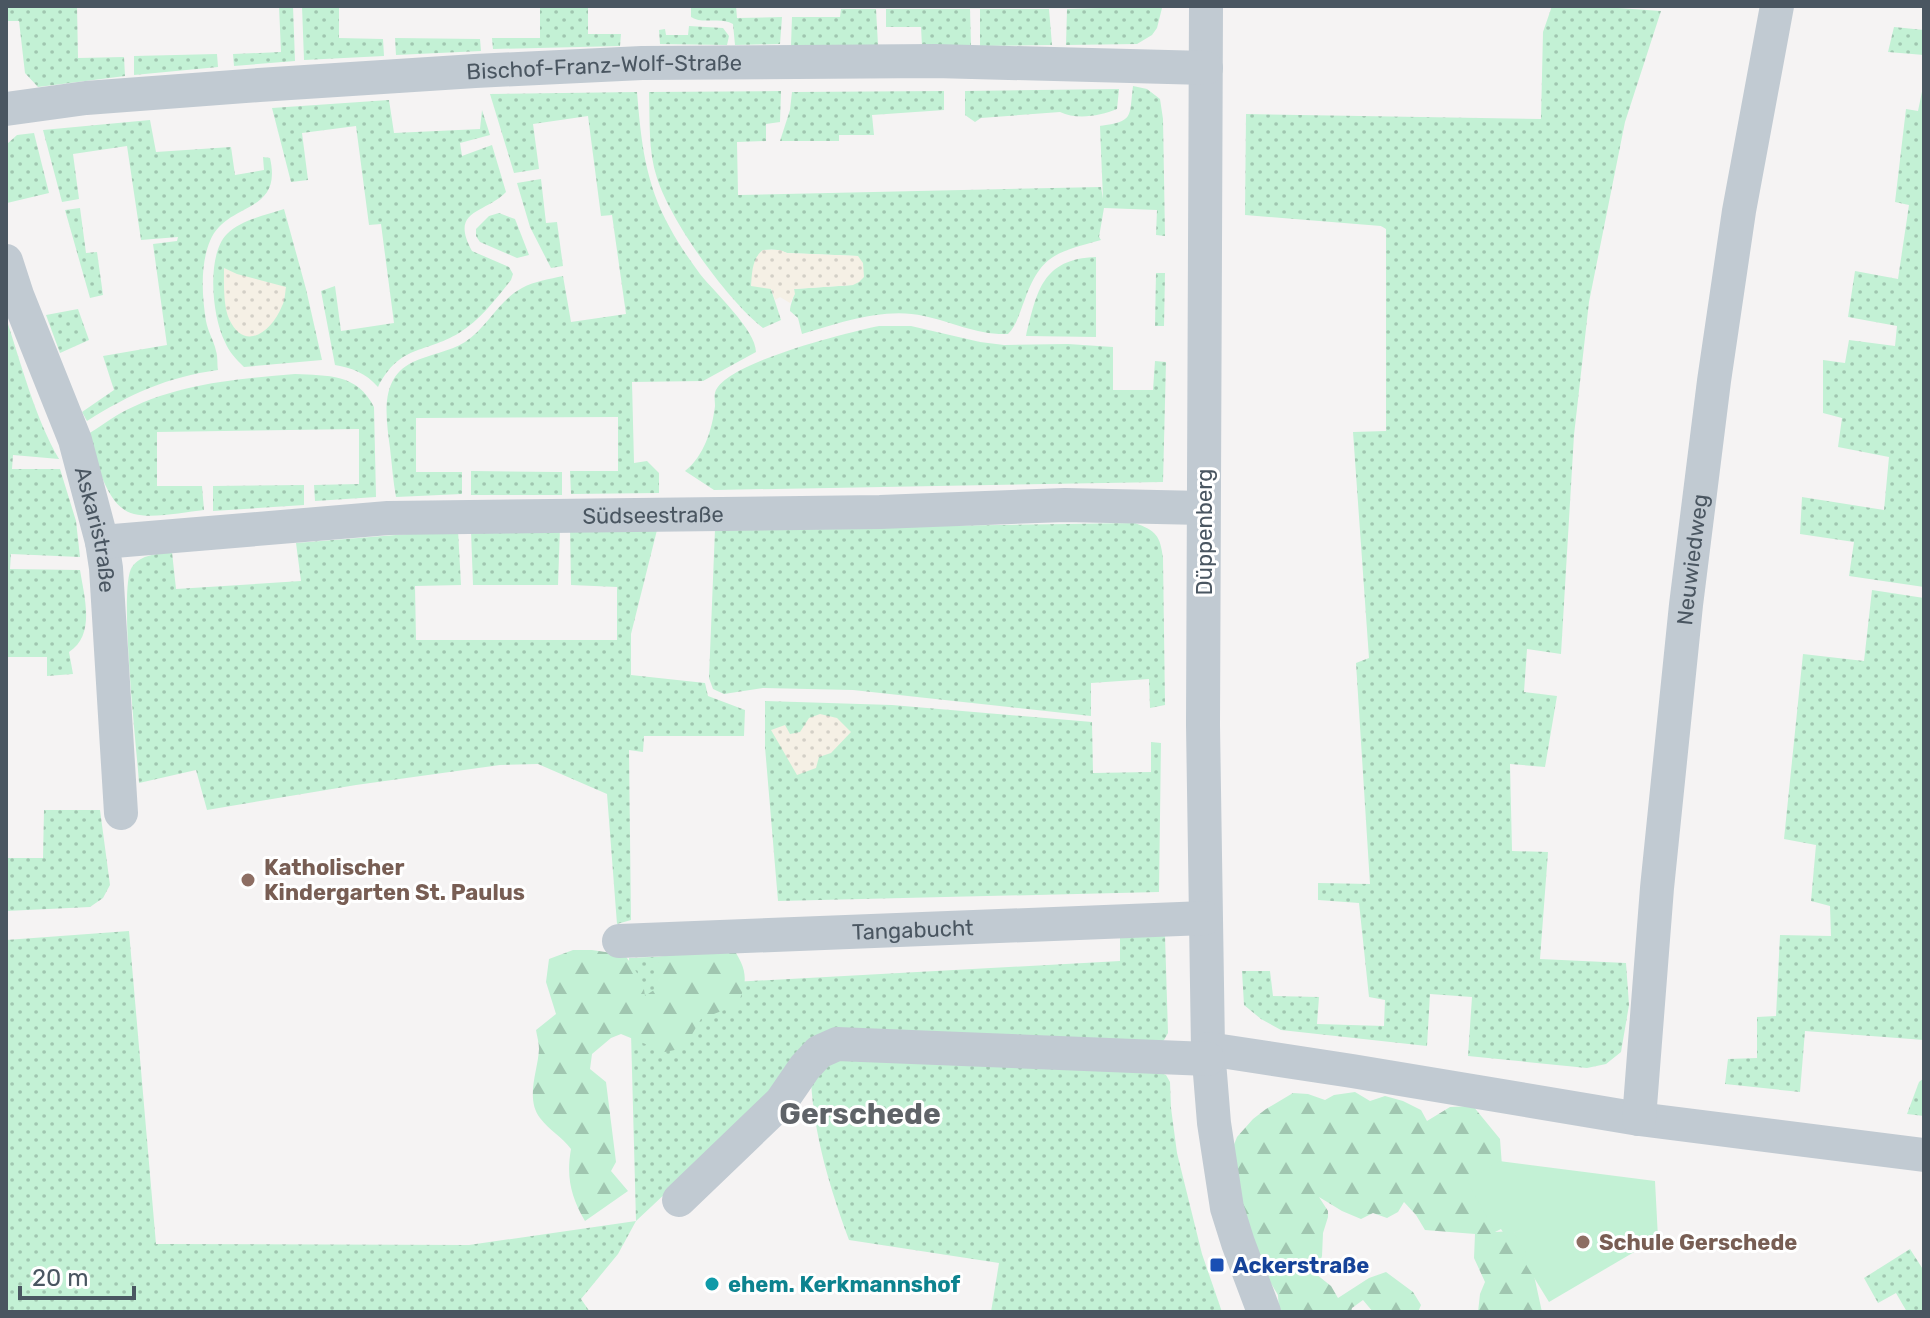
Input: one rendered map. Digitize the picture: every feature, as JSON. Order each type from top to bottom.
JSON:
[{"type":"street","name":"Düppenberg","points":[[1206,6],[1203,508],[1208,1054],[1214,1123],[1227,1208],[1264,1312]]},
{"type":"street","name":"Neuwiedweg","points":[[1639,1119],[1657,888],[1686,605],[1739,211],[1777,6]]},
{"type":"street","name":"Bischof-Franz-Wolf-Straße","points":[[6,109],[86,98],[245,86],[642,63],[935,61],[1206,68]]},
{"type":"street","name":"Askaristraße","points":[[6,261],[75,440],[102,542],[121,813]]},
{"type":"street","name":"Südseestraße","points":[[102,542],[388,518],[880,512],[1065,505],[1203,508]]},
{"type":"street","name":"Tangabucht","points":[[619,941],[1205,918]]},
{"type":"street","points":[[679,1200],[781,1102],[819,1052],[837,1044],[1208,1054],[1352,1071],[1639,1119],[1924,1155]]},
{"type":"green space","points":[[6,6],[77,6],[78,58],[124,57],[125,76],[38,87],[25,73],[19,21],[6,21]]},
{"type":"green space","points":[[279,6],[293,6],[295,61],[234,66],[233,54],[281,52]]},
{"type":"green space","points":[[302,6],[339,6],[339,38],[383,39],[384,56],[304,60]]},
{"type":"green space","points":[[540,6],[588,6],[588,34],[621,34],[620,46],[493,49],[492,38],[540,38]]},
{"type":"green space","points":[[691,6],[736,6],[737,18],[782,17],[780,44],[735,45],[733,24],[691,17]]},
{"type":"green space","points":[[1101,6],[1162,8],[1157,28],[1137,44],[1066,45],[1067,9]]},
{"type":"green space","points":[[1552,6],[1661,11],[1625,122],[1589,302],[1574,435],[1561,654],[1527,649],[1524,692],[1557,696],[1545,767],[1510,764],[1512,851],[1548,852],[1540,959],[1626,963],[1629,1005],[1621,1052],[1606,1064],[1587,1068],[1468,1056],[1472,997],[1430,994],[1427,1046],[1281,1030],[1244,1005],[1242,971],[1270,971],[1273,996],[1319,997],[1317,1024],[1384,1026],[1385,1000],[1369,997],[1359,903],[1318,900],[1318,883],[1370,884],[1356,663],[1369,658],[1353,432],[1386,431],[1386,229],[1381,226],[1245,215],[1246,114],[1541,119],[1543,32]]},
{"type":"green space","points":[[841,9],[876,9],[878,45],[791,45],[792,17],[840,17]]},
{"type":"green space","points":[[886,9],[970,9],[971,45],[922,46],[921,27],[886,27]]},
{"type":"green space","points":[[980,9],[1049,9],[1052,45],[980,46]]},
{"type":"green space","points":[[689,26],[723,28],[729,36],[727,45],[660,44],[659,30],[665,29],[666,35],[688,35]]},
{"type":"green space","points":[[1894,27],[1924,30],[1924,55],[1888,52]]},
{"type":"green space","points":[[395,38],[480,39],[481,51],[396,55]]},
{"type":"green space","points":[[217,54],[218,67],[134,75],[134,56]]},
{"type":"green space","points":[[1924,82],[1924,587],[1849,576],[1854,542],[1800,534],[1802,497],[1884,510],[1889,457],[1838,447],[1842,418],[1823,413],[1823,360],[1845,363],[1849,340],[1895,346],[1897,326],[1848,317],[1855,271],[1898,279],[1909,205],[1895,202],[1906,109],[1918,111]]},
{"type":"green space","points":[[1133,86],[1147,89],[1160,99],[1165,236],[1156,235],[1157,210],[1104,208],[1101,240],[1062,252],[1045,264],[1031,284],[1008,334],[975,330],[924,316],[893,313],[802,334],[798,318],[790,311],[794,289],[853,285],[858,256],[787,253],[772,249],[763,250],[781,320],[763,328],[717,280],[687,237],[664,196],[652,157],[649,92],[781,91],[780,122],[766,124],[766,141],[737,142],[738,195],[1101,187],[1103,199],[1100,126],[1119,122],[1128,116]]},
{"type":"green space","points":[[1119,89],[1117,109],[1096,115],[1074,116],[1060,112],[981,118],[975,122],[965,115],[965,91]]},
{"type":"green space","points":[[944,91],[944,110],[872,115],[874,135],[839,135],[839,141],[780,141],[792,92]]},
{"type":"green space","points":[[637,92],[646,162],[662,211],[696,268],[749,333],[756,352],[703,381],[632,382],[634,463],[647,461],[659,473],[659,493],[571,494],[570,471],[618,471],[618,417],[416,418],[416,472],[462,472],[462,494],[396,497],[387,399],[394,378],[402,369],[465,342],[514,293],[542,280],[563,276],[571,322],[626,314],[612,215],[601,216],[588,116],[533,124],[539,169],[514,173],[490,94]]},
{"type":"green space","points":[[389,100],[394,133],[480,129],[482,110],[490,135],[460,143],[462,156],[492,145],[506,192],[472,214],[465,227],[466,237],[472,251],[509,267],[513,274],[500,294],[474,322],[446,340],[395,363],[378,387],[358,372],[335,365],[321,291],[335,286],[341,331],[394,323],[381,224],[369,225],[356,126],[302,133],[308,180],[291,182],[272,108]]},
{"type":"green space","points":[[150,120],[156,152],[231,147],[235,175],[264,170],[263,157],[270,158],[272,176],[261,199],[218,228],[207,250],[203,270],[204,301],[207,325],[217,353],[218,370],[182,377],[150,388],[87,421],[82,412],[114,390],[103,356],[167,345],[153,244],[177,241],[178,237],[141,240],[127,146],[73,154],[79,199],[62,202],[43,130]]},
{"type":"green space","points":[[34,133],[49,193],[7,203],[6,145],[17,135]]},
{"type":"green space","points":[[541,179],[546,223],[557,222],[563,266],[551,268],[530,227],[517,183]]},
{"type":"green space","points":[[80,208],[86,253],[97,252],[103,295],[90,298],[65,210]]},
{"type":"green space","points":[[284,209],[322,360],[244,367],[227,346],[220,331],[213,286],[216,256],[220,244],[233,229],[254,218]]},
{"type":"green space","points":[[499,213],[515,219],[529,255],[517,258],[480,242],[476,229],[489,216]]},
{"type":"green space","points":[[1096,257],[1096,337],[1026,336],[1045,280],[1064,264]]},
{"type":"green space","points":[[1156,273],[1165,273],[1164,326],[1155,326]]},
{"type":"green space","points":[[78,309],[89,340],[60,353],[46,315]]},
{"type":"green space","points":[[6,318],[36,408],[59,459],[13,455],[12,469],[60,469],[76,521],[80,557],[11,554],[10,569],[80,570],[86,614],[83,636],[69,652],[73,674],[47,676],[47,657],[6,657]]},
{"type":"green space","points":[[879,326],[911,326],[1004,345],[1113,347],[1113,390],[1153,390],[1155,361],[1166,362],[1163,482],[714,490],[685,471],[706,442],[714,415],[715,393],[723,382],[762,360],[789,350]]},
{"type":"green space","points":[[295,374],[340,378],[367,396],[374,407],[376,497],[315,501],[314,485],[359,484],[359,429],[157,432],[157,486],[202,486],[204,510],[159,515],[134,514],[124,510],[109,492],[88,434],[115,416],[183,389]]},
{"type":"green space","points":[[471,471],[562,472],[562,495],[471,495]]},
{"type":"green space","points":[[304,485],[304,505],[213,511],[213,486]]},
{"type":"green space","points":[[1135,523],[1156,535],[1162,550],[1165,705],[1150,708],[1149,679],[1091,683],[1091,716],[853,690],[763,688],[724,694],[713,689],[709,678],[715,529]]},
{"type":"green space","points":[[658,526],[631,634],[631,675],[705,683],[708,696],[745,710],[744,736],[644,736],[643,752],[629,750],[631,920],[617,924],[607,794],[538,764],[500,765],[356,785],[207,810],[196,770],[139,783],[127,604],[132,567],[140,559],[172,552],[176,589],[301,581],[296,543],[458,530],[461,585],[415,586],[416,640],[617,640],[617,587],[571,585],[570,527]]},
{"type":"green space","points":[[560,528],[558,585],[473,585],[471,531]]},
{"type":"green space","points":[[1872,590],[1924,598],[1924,1040],[1805,1031],[1800,1092],[1725,1084],[1728,1059],[1757,1058],[1757,1017],[1776,1016],[1780,935],[1831,936],[1830,906],[1811,901],[1816,845],[1784,839],[1803,654],[1864,661]]},
{"type":"green space","points":[[765,701],[892,705],[1092,722],[1093,773],[1151,772],[1151,742],[1161,743],[1159,892],[778,901],[765,747]]},
{"type":"green space","points":[[44,810],[100,810],[110,885],[103,898],[90,907],[6,911],[6,858],[43,858]]},
{"type":"green space","points":[[129,931],[156,1244],[469,1245],[636,1221],[618,1254],[581,1299],[590,1312],[6,1312],[6,940]]},
{"type":"green space","points":[[1120,934],[1165,935],[1168,1033],[1159,1043],[840,1035],[766,1099],[636,1221],[629,958],[730,953],[733,982],[1120,961]]},
{"type":"green space","points":[[730,944],[744,973],[741,996],[737,1005],[701,1019],[684,1048],[665,1052],[621,1034],[592,1054],[590,1069],[606,1082],[616,1162],[611,1171],[628,1191],[585,1221],[571,1186],[571,1149],[540,1118],[533,1102],[539,1049],[536,1030],[556,1014],[546,982],[549,959],[573,950],[625,955],[643,982],[645,996],[654,990],[659,957]]},
{"type":"green space","points":[[838,1056],[1157,1071],[1166,1075],[1170,1082],[1177,1153],[1202,1254],[1222,1312],[991,1312],[999,1263],[849,1240],[824,1162],[811,1081]]},
{"type":"green space","points":[[1924,1078],[1924,1116],[1907,1114],[1919,1082]]},
{"type":"green space","points":[[1355,1092],[1370,1101],[1385,1096],[1403,1101],[1421,1110],[1427,1121],[1450,1107],[1473,1106],[1500,1139],[1502,1166],[1495,1232],[1514,1231],[1530,1257],[1542,1312],[1478,1312],[1485,1282],[1474,1258],[1475,1234],[1425,1230],[1404,1202],[1398,1212],[1387,1218],[1373,1213],[1361,1219],[1319,1197],[1328,1211],[1328,1217],[1316,1274],[1331,1286],[1338,1298],[1369,1278],[1386,1272],[1413,1292],[1421,1305],[1418,1312],[1373,1312],[1363,1300],[1351,1312],[1279,1312],[1278,1295],[1260,1265],[1237,1204],[1231,1152],[1237,1137],[1253,1119],[1293,1093],[1325,1100],[1334,1095]]},
{"type":"green space","points":[[1499,1161],[1655,1181],[1658,1238],[1549,1302],[1522,1258],[1527,1255],[1514,1232],[1506,1237],[1501,1229],[1495,1232],[1467,1181]]},
{"type":"green space","points":[[1910,1249],[1924,1271],[1924,1312],[1907,1312],[1896,1293],[1878,1303],[1864,1278]]},
{"type":"sand","points":[[763,250],[858,256],[863,263],[864,277],[853,285],[794,289],[790,303],[780,297],[775,300],[771,289],[751,286],[755,261]]},
{"type":"sand","points":[[224,268],[286,287],[278,315],[258,335],[243,335],[229,319]]},
{"type":"sand","points":[[820,714],[837,718],[851,732],[831,753],[819,757],[816,768],[797,775],[771,730],[785,725],[790,734],[800,732],[809,718]]},
{"type":"place","name":"Katholischer Kindergarten St. Paulus","points":[[248,880]]},
{"type":"place","name":"Schule Gerschede","points":[[1583,1242]]},
{"type":"place","name":"Ackerstraße","points":[[1217,1265]]},
{"type":"place","name":"ehem. Kerkmannshof","points":[[712,1284]]},
{"type":"district","name":"Gerschede","points":[[860,1114]]}]
